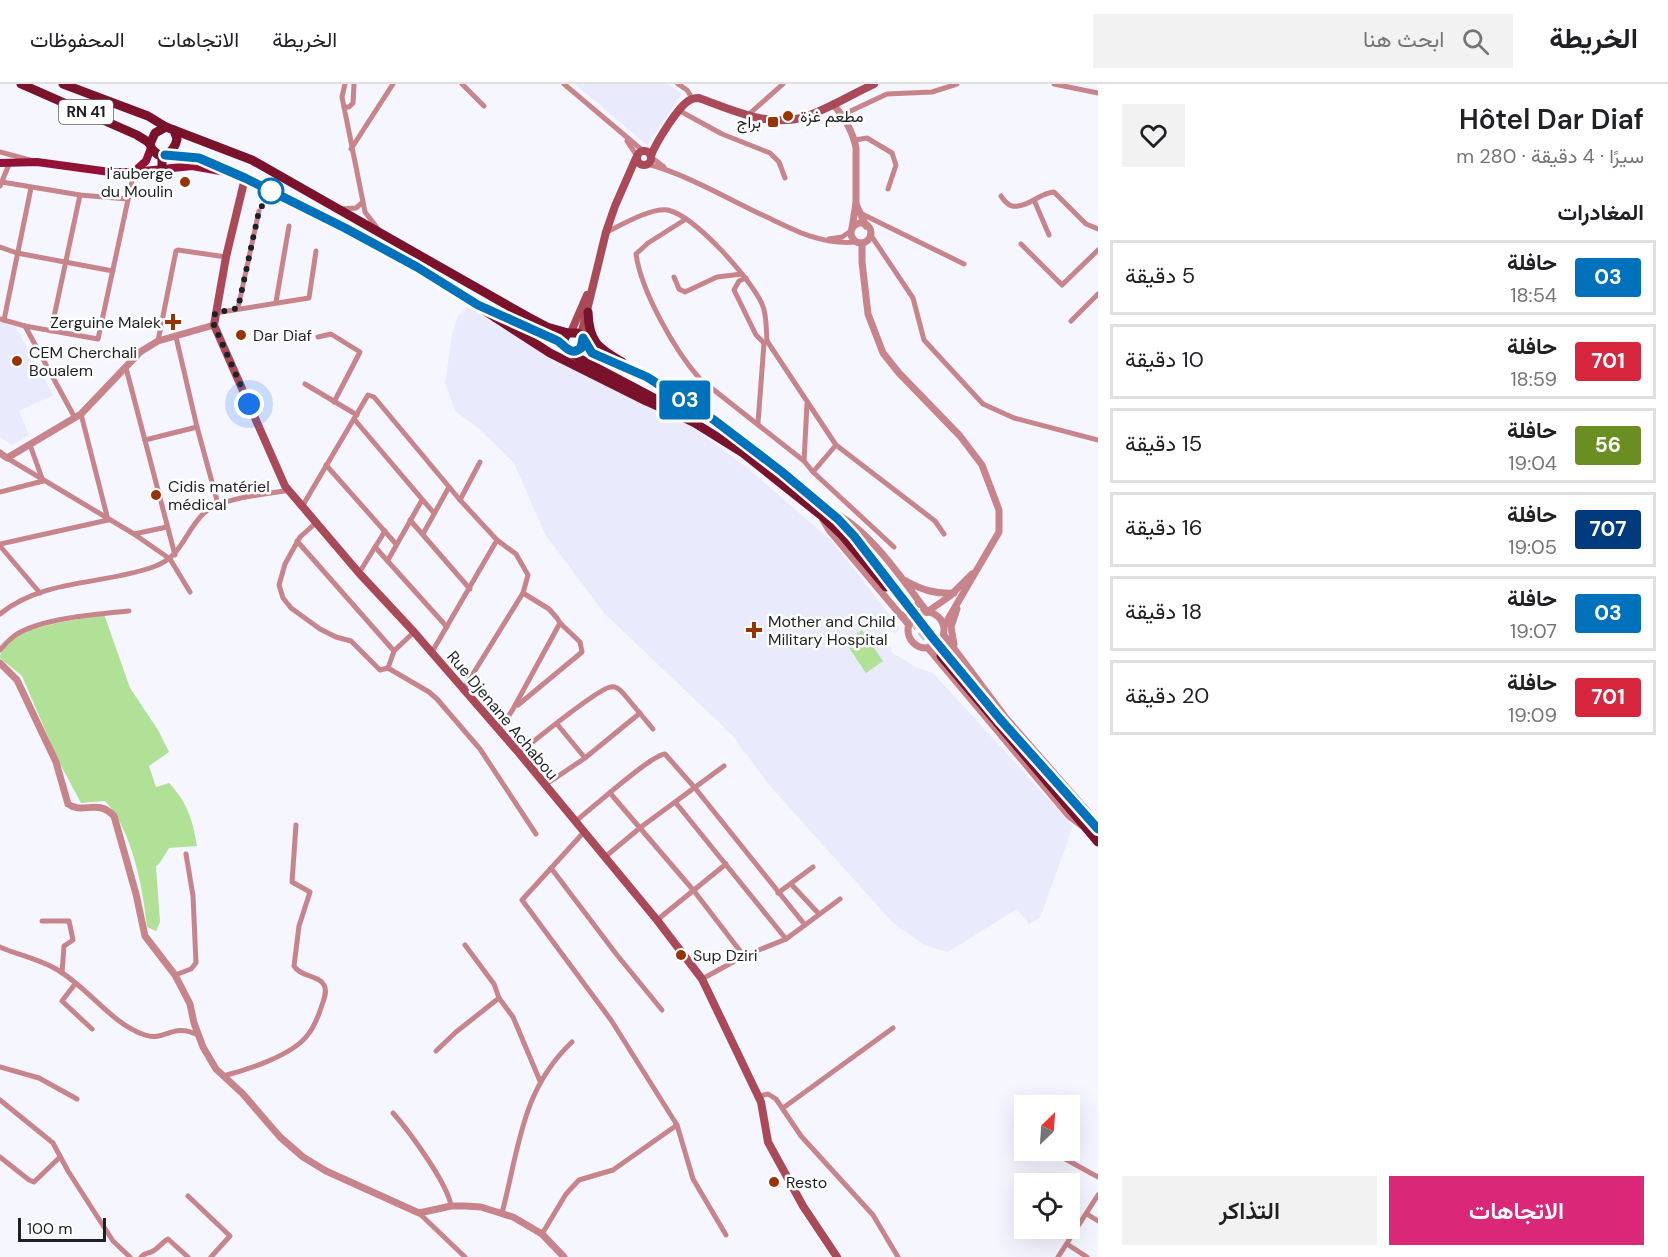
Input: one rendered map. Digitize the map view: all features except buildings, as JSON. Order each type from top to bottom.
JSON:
[{"type":"highway","name":"RN 41","points":[[21,84],[123,128],[151,146]]},
{"type":"highway","name":"RN 41","points":[[63,84],[148,116],[170,128],[252,160],[528,317],[547,327],[582,337]]},
{"type":"highway","points":[[163,155],[176,146],[177,139],[170,128],[155,133],[151,146],[154,152],[163,155],[199,158],[345,228],[417,267],[550,353],[693,422]]},
{"type":"highway","points":[[162,168],[163,155]]},
{"type":"highway","points":[[478,305],[552,338],[582,360],[656,398],[743,453],[854,536],[905,611]]},
{"type":"highway","points":[[588,312],[588,327],[594,342],[602,350],[686,400],[732,433],[822,511]]},
{"type":"highway","points":[[569,332],[563,339],[566,348],[575,352],[581,348],[582,337]]},
{"type":"highway","points":[[582,337],[592,353],[608,362],[647,377]]},
{"type":"highway","points":[[946,652],[1092,827],[1098,842]]},
{"type":"main road","points":[[582,337],[606,232],[623,187],[640,154],[657,141],[686,102],[692,98],[699,98],[748,115],[789,120],[807,116],[873,84]]},
{"type":"main road","points":[[623,187],[649,161],[657,141]]},
{"type":"main road","points":[[134,172],[146,161],[151,146]]},
{"type":"main road","points":[[640,154],[649,152],[649,161]]},
{"type":"main road","points":[[640,154],[638,163],[649,161]]},
{"type":"main road","points":[[0,163],[37,162],[110,172],[192,166],[242,177]]},
{"type":"main road","name":"Rue Djenane Achabou","points":[[242,177],[214,325],[285,486],[519,753],[657,920],[702,979],[759,1096],[768,1142],[803,1206],[837,1257]]},
{"type":"main road","points":[[569,332],[581,312],[597,268]]},
{"type":"street","points":[[345,84],[342,98],[365,212],[380,232]]},
{"type":"street","points":[[344,107],[349,107],[353,103],[354,84]]},
{"type":"street","points":[[351,149],[393,84]]},
{"type":"street","points":[[462,84],[484,106]]},
{"type":"street","points":[[564,84],[625,137],[640,154]]},
{"type":"street","points":[[678,84],[687,90],[692,98]]},
{"type":"street","points":[[748,115],[783,84]]},
{"type":"street","points":[[842,115],[887,94],[932,92],[957,84]]},
{"type":"street","points":[[1054,84],[1098,93]]},
{"type":"street","points":[[833,104],[842,115],[855,140],[856,203],[852,229],[862,262],[868,314],[883,353],[899,374],[960,436],[982,465],[999,510],[999,532],[944,626],[946,652]]},
{"type":"street","points":[[680,111],[722,134],[770,153],[779,162],[785,178]]},
{"type":"street","points":[[855,140],[867,138],[892,153],[896,165],[888,189]]},
{"type":"street","points":[[0,152],[37,162]]},
{"type":"street","points":[[649,161],[819,240],[856,242],[868,240],[870,234]]},
{"type":"street","points":[[10,162],[1,184],[127,199]]},
{"type":"street","points":[[31,188],[2,319],[25,326],[98,339],[134,172]]},
{"type":"street","points":[[1000,196],[1013,206],[1054,192],[1086,224],[1098,229]]},
{"type":"street","points":[[51,331],[80,195]]},
{"type":"street","points":[[1034,200],[1049,235]]},
{"type":"street","points":[[339,208],[356,208],[363,202]]},
{"type":"street","points":[[856,203],[870,234],[913,298],[924,340],[983,404],[1014,418],[1098,440]]},
{"type":"street","points":[[606,232],[646,214],[666,210],[686,219],[734,263],[764,306],[766,342],[758,423]]},
{"type":"street","points":[[238,308],[259,211]]},
{"type":"street","points":[[860,213],[964,264]]},
{"type":"street","points":[[686,219],[648,243],[636,254],[638,271],[654,307],[688,366],[700,379],[804,461],[894,547]]},
{"type":"street","points":[[819,240],[838,238],[857,224],[866,226]]},
{"type":"street","points":[[276,302],[289,226]]},
{"type":"street","points":[[1021,244],[1062,285],[1098,250]]},
{"type":"street","points":[[0,247],[17,253],[113,271]]},
{"type":"street","points":[[158,341],[176,251],[226,257]]},
{"type":"street","points":[[215,313],[308,299],[316,251]]},
{"type":"street","points":[[674,277],[679,289],[684,292],[717,278],[744,276]]},
{"type":"street","points":[[744,276],[734,290],[756,334],[766,342],[836,445],[935,521],[944,534]]},
{"type":"street","points":[[1071,321],[1098,294]]},
{"type":"street","points":[[3,456],[30,445],[78,416],[140,352],[158,341],[214,325]]},
{"type":"street","points":[[25,326],[78,416],[108,520]]},
{"type":"street","points":[[318,337],[331,334],[360,352],[334,402]]},
{"type":"street","points":[[176,337],[218,504]]},
{"type":"street","points":[[126,368],[173,557],[190,592]]},
{"type":"street","points":[[305,384],[355,417],[433,513]]},
{"type":"street","points":[[303,505],[368,396],[374,397],[459,500],[497,540],[516,554],[525,567],[528,578],[523,593],[463,690]]},
{"type":"street","points":[[804,461],[807,404]]},
{"type":"street","points":[[145,440],[197,427]]},
{"type":"street","points":[[30,445],[43,481]]},
{"type":"street","points":[[813,472],[836,445]]},
{"type":"street","points":[[3,456],[173,557]]},
{"type":"street","points":[[459,500],[480,462]]},
{"type":"street","points":[[326,465],[396,544]]},
{"type":"street","points":[[0,492],[43,481]]},
{"type":"street","points":[[423,534],[449,486]]},
{"type":"street","points":[[0,614],[13,603],[40,593],[153,567],[173,557],[202,515],[218,504],[289,490]]},
{"type":"street","points":[[388,560],[423,500]]},
{"type":"street","points":[[822,511],[847,519],[889,562],[927,612],[938,616],[944,626]]},
{"type":"street","points":[[822,511],[829,530],[905,611],[912,640],[919,646],[946,652],[1079,800],[1092,827]]},
{"type":"street","points":[[40,593],[0,545],[108,520]]},
{"type":"street","points":[[410,520],[470,590]]},
{"type":"street","points":[[316,522],[297,541],[285,564],[279,585],[283,598],[304,619],[336,637],[351,641],[380,670],[388,668],[437,699],[480,749],[536,834]]},
{"type":"street","points":[[134,534],[167,526]]},
{"type":"street","points":[[359,573],[385,531]]},
{"type":"street","points":[[432,652],[497,540]]},
{"type":"street","points":[[297,541],[394,651]]},
{"type":"street","points":[[375,547],[447,627]]},
{"type":"street","points":[[909,625],[918,614],[927,612],[954,593],[982,563]]},
{"type":"street","points":[[902,579],[922,590],[954,593]]},
{"type":"street","points":[[513,709],[580,655],[582,650],[580,642],[560,624],[549,609],[523,593]]},
{"type":"street","points":[[946,652],[960,599]]},
{"type":"street","points":[[905,611],[910,613],[919,602]]},
{"type":"street","points":[[0,650],[15,634],[28,629],[96,614],[129,611]]},
{"type":"street","points":[[497,729],[505,722],[513,709],[560,624]]},
{"type":"street","points":[[388,668],[394,651],[414,632]]},
{"type":"street","points":[[928,648],[940,641],[944,635]]},
{"type":"street","points":[[0,663],[17,680],[24,699],[56,762],[68,804],[73,807],[100,806],[108,809],[114,816],[145,936],[175,975],[190,1004],[203,1047],[223,1076],[243,1094],[280,1137],[303,1157],[334,1175],[419,1213],[465,1257]]},
{"type":"street","points":[[519,753],[594,696],[612,687],[618,688],[623,693],[653,729]]},
{"type":"street","points":[[545,785],[585,758],[640,714]]},
{"type":"street","points":[[557,724],[585,758]]},
{"type":"street","points":[[576,821],[662,754],[667,756],[805,926]]},
{"type":"street","points":[[605,857],[641,827],[724,766]]},
{"type":"street","points":[[610,793],[694,891],[744,956]]},
{"type":"street","points":[[676,803],[786,939]]},
{"type":"street","points":[[223,1076],[279,1056],[301,1041],[309,1034],[326,993],[322,982],[302,974],[294,966],[298,926],[310,894],[309,890],[292,882],[296,825]]},
{"type":"street","points":[[584,832],[522,900],[611,1020],[677,1125],[693,1179],[726,1235]]},
{"type":"street","points":[[175,975],[191,969],[196,963],[193,896],[186,854]]},
{"type":"street","points":[[657,920],[726,864]]},
{"type":"street","points":[[778,893],[813,867]]},
{"type":"street","points":[[551,868],[662,1010]]},
{"type":"street","points":[[791,884],[819,914]]},
{"type":"street","points":[[702,979],[744,956],[786,939],[840,899]]},
{"type":"street","points":[[42,921],[69,921],[73,940],[64,946],[62,973]]},
{"type":"street","points":[[465,945],[494,984],[499,998],[513,1017],[540,1081]]},
{"type":"street","points":[[0,947],[56,968],[110,1013],[147,1036],[156,1036],[177,1029],[188,1030],[198,1035]]},
{"type":"street","points":[[75,984],[62,1001],[92,1029]]},
{"type":"street","points":[[436,1051],[499,998]]},
{"type":"street","points":[[783,1108],[893,1028]]},
{"type":"street","points":[[502,1213],[525,1119],[540,1081],[558,1055],[572,1042]]},
{"type":"street","points":[[0,1067],[39,1078],[77,1100]]},
{"type":"street","points":[[759,1096],[772,1095],[808,1144],[873,1215],[898,1257]]},
{"type":"street","points":[[0,1100],[53,1143],[113,1241],[130,1257]]},
{"type":"street","points":[[393,1113],[442,1184],[452,1206]]},
{"type":"street","points":[[542,1234],[566,1194],[579,1180],[613,1170],[677,1125]]},
{"type":"street","points":[[0,1157],[34,1182],[60,1157]]},
{"type":"street","points":[[1069,1161],[1098,1177]]},
{"type":"street","points":[[1058,1257],[1098,1195]]},
{"type":"street","points":[[188,1196],[231,1236],[212,1257]]},
{"type":"street","points":[[419,1213],[452,1206],[481,1207],[502,1213],[542,1234],[564,1257]]},
{"type":"street","points":[[1087,1214],[1098,1221]]},
{"type":"street","points":[[141,1257],[154,1251],[168,1239],[188,1257]]},
{"type":"street","points":[[1067,1244],[1087,1257]]},
{"type":"shaded area","points":[[575,84],[668,84],[682,94],[647,145]]},
{"type":"shaded area","name":"Mother and Child Military Hospital","points":[[467,307],[575,371],[694,428],[745,466],[833,542],[899,627],[895,633],[886,629],[881,639],[892,648],[891,652],[916,667],[933,673],[1073,826],[1040,918],[1029,924],[1017,909],[948,952],[924,945],[892,922],[770,786],[732,735],[604,613],[545,534],[514,463],[477,427],[456,412],[445,384],[452,334],[458,316]]},
{"type":"shaded area","name":"CEM Cherchali Boualem","points":[[0,321],[15,326],[53,395],[19,411],[29,436],[12,445],[0,437]]},
{"type":"green space","points":[[104,614],[130,688],[158,730],[169,752],[149,766],[156,787],[169,783],[181,798],[191,819],[197,846],[169,848],[156,866],[160,922],[156,931],[147,927],[135,860],[114,813],[105,801],[81,803],[58,760],[22,676],[0,658],[4,647],[14,638],[28,631]]},
{"type":"green space","points":[[862,630],[883,661],[866,673],[845,642]]},
{"type":"tunnel","points":[[904,610],[941,656]]},
{"type":"bus line","name":"03","points":[[165,155],[199,158],[245,178],[417,267],[478,305],[558,341],[568,351],[579,350],[584,342],[583,338],[592,353],[647,377],[686,400],[750,446],[838,519],[854,536],[932,637],[1000,719],[1098,829]]},
{"type":"place","name":"مطعم غزة","points":[[788,116]]},
{"type":"place","name":"براج","points":[[773,122]]},
{"type":"place","name":"l'auberge du Moulin","points":[[185,182]]},
{"type":"place","name":"Zerguine Malek","points":[[173,322]]},
{"type":"place","name":"Dar Diaf","points":[[241,335]]},
{"type":"place","name":"CEM Cherchali Boualem","points":[[17,361]]},
{"type":"place","name":"Cidis matériel médical","points":[[156,495]]},
{"type":"place","name":"Mother and Child Military Hospital","points":[[754,630]]},
{"type":"place","name":"Sup Dziri","points":[[681,955]]},
{"type":"place","name":"Resto","points":[[774,1182]]},
{"type":"route","points":[[249,404],[214,325],[215,313],[238,308],[259,211],[271,191]]}]
